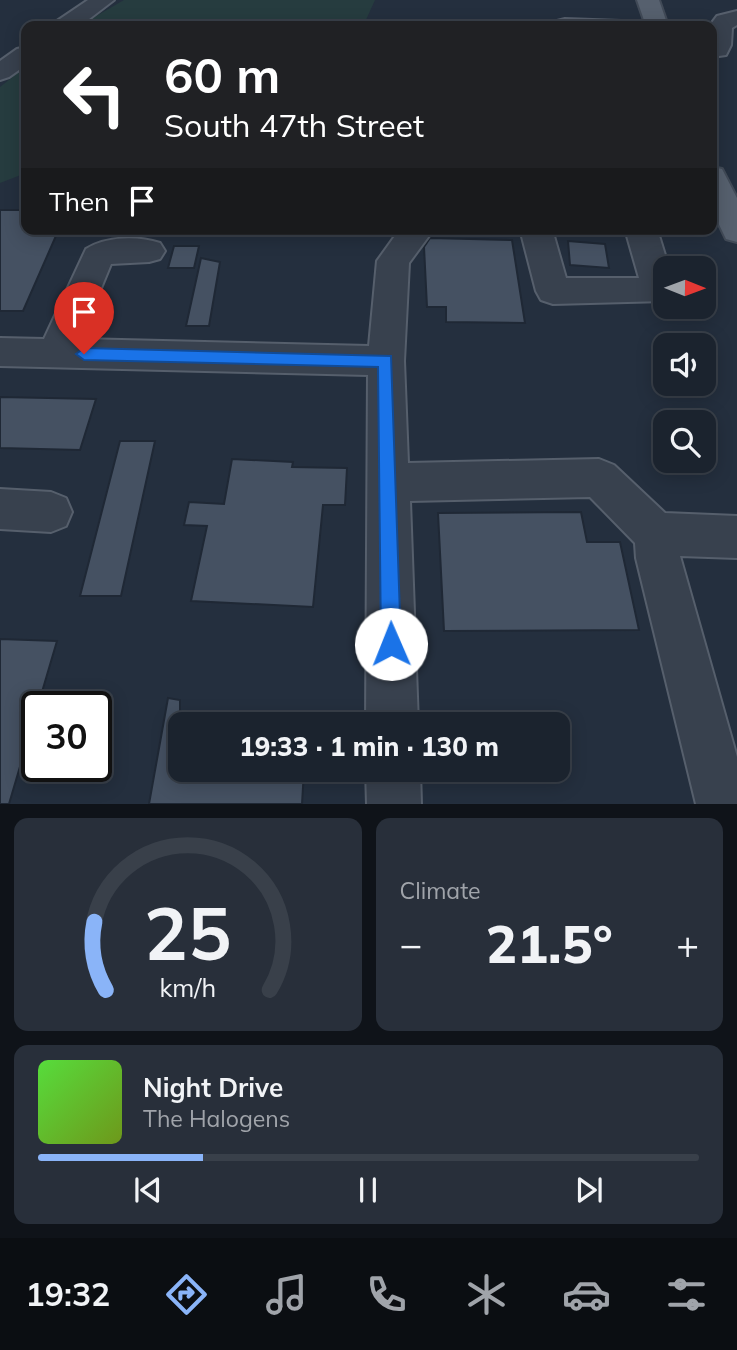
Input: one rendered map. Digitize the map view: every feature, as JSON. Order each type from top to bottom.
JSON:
[{"type":"main road","points":[[648,0],[655,21]]},
{"type":"main road","points":[[717,187],[737,232]]},
{"type":"street","points":[[72,21],[103,0]]},
{"type":"street","points":[[717,50],[721,40],[721,23],[737,18]]},
{"type":"street","points":[[0,72],[21,57]]},
{"type":"street","points":[[392,712],[386,361],[393,261],[413,235]]},
{"type":"street","points":[[538,235],[553,291],[659,290],[643,235]]},
{"type":"street","points":[[56,353],[98,257],[107,251],[149,251]]},
{"type":"street","points":[[0,352],[386,361]]},
{"type":"street","points":[[388,482],[599,478],[656,534],[658,558],[723,804]]},
{"type":"street","points":[[0,509],[51,512]]},
{"type":"street","points":[[656,534],[737,537]]},
{"type":"street","points":[[393,782],[394,804]]},
{"type":"green space","points":[[124,0],[375,0],[365,21],[88,21]]},
{"type":"green space","points":[[21,67],[21,175],[0,183],[0,87]]},
{"type":"building","points":[[0,210],[21,210],[21,235],[56,235],[23,311],[0,311]]},
{"type":"building","points":[[430,238],[512,240],[525,323],[446,322],[446,307],[427,307],[424,247]]},
{"type":"building","points":[[568,241],[605,244],[609,268],[570,265]]},
{"type":"building","points":[[174,246],[199,246],[194,268],[168,268]]},
{"type":"building","points":[[201,258],[220,262],[209,326],[186,326]]},
{"type":"building","points":[[0,397],[96,399],[80,450],[0,448]]},
{"type":"building","points":[[120,441],[155,441],[121,596],[80,596]]},
{"type":"building","points":[[232,459],[293,462],[292,467],[347,468],[345,505],[323,505],[313,607],[191,601],[207,526],[184,525],[189,502],[224,504]]},
{"type":"building","points":[[581,512],[587,542],[620,542],[639,630],[444,631],[438,513]]},
{"type":"building","points":[[0,639],[57,641],[42,691],[21,691],[21,763],[9,804],[0,804]]},
{"type":"building","points":[[168,698],[180,700],[180,712],[168,712],[168,782],[303,782],[302,804],[149,804]]},
{"type":"route","points":[[84,354],[386,361],[391,644]]}]
